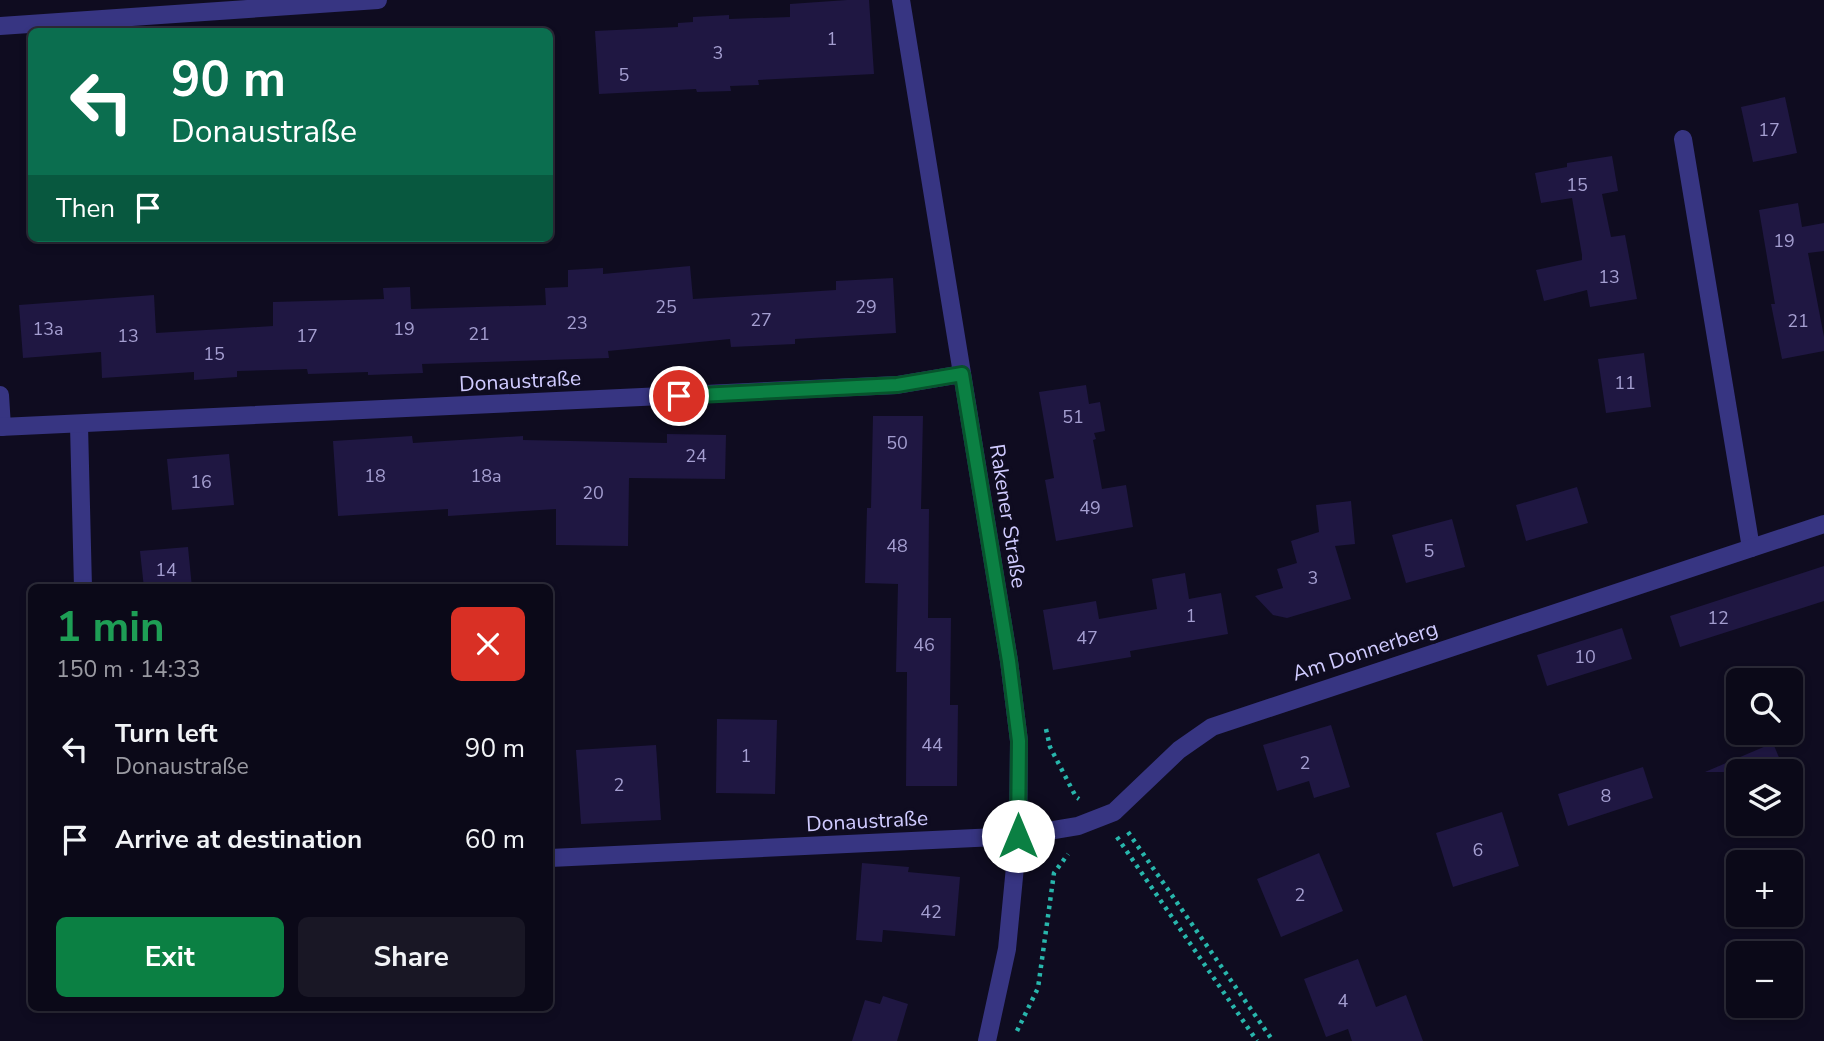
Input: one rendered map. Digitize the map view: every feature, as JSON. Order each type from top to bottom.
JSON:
[{"type":"street","points":[[0,26],[378,0]]},
{"type":"street","name":"Rakener Straße","points":[[901,0],[1009,661],[1019,741],[1018,836],[1007,949],[987,1041]]},
{"type":"street","points":[[1683,139],[1751,548]]},
{"type":"street","name":"Donaustraße","points":[[1,427],[897,385],[962,374]]},
{"type":"street","points":[[0,395],[1,427]]},
{"type":"street","points":[[79,425],[82,584]]},
{"type":"street","name":"Am Donnerberg","points":[[1018,836],[1112,820],[1178,750],[1212,727],[1824,524]]},
{"type":"street","name":"Donaustraße","points":[[553,858],[1018,836]]},
{"type":"path","points":[[1112,820],[1257,1041]]},
{"type":"path","points":[[1112,820],[1273,1041]]},
{"type":"path","points":[[1013,1040],[1038,988],[1054,873],[1070,852]]},
{"type":"building","points":[[869,0],[874,74],[758,80],[759,85],[730,86],[731,91],[697,92],[696,89],[599,94],[595,31],[678,27],[678,23],[693,22],[693,17],[790,17],[790,4]]},
{"type":"building","points":[[1785,97],[1797,153],[1753,162],[1741,107]]},
{"type":"building","points":[[1612,156],[1618,191],[1602,194],[1611,237],[1625,235],[1637,299],[1590,307],[1587,290],[1544,301],[1536,270],[1582,260],[1582,255],[1572,198],[1541,203],[1535,173],[1567,167],[1567,163]]},
{"type":"building","points":[[1798,203],[1802,227],[1824,223],[1824,251],[1808,253],[1824,337],[1824,351],[1782,359],[1771,304],[1775,304],[1759,210]]},
{"type":"building","points":[[690,266],[693,299],[836,290],[836,281],[893,278],[896,333],[795,339],[795,344],[731,347],[730,339],[608,351],[609,358],[422,364],[423,373],[308,374],[307,369],[237,371],[237,377],[194,380],[194,372],[102,378],[101,352],[23,358],[19,305],[154,295],[156,333],[273,326],[273,302],[384,299],[383,288],[410,287],[411,309],[546,305],[545,288],[568,287],[568,270],[603,268],[603,274]]},
{"type":"building","points":[[1644,353],[1651,407],[1606,413],[1598,359]]},
{"type":"building","points":[[1086,385],[1089,404],[1100,402],[1105,431],[1094,433],[1096,439],[1093,440],[1102,489],[1126,485],[1133,527],[1056,541],[1045,480],[1054,478],[1039,392]]},
{"type":"building","points":[[873,416],[923,416],[921,509],[929,509],[928,618],[951,618],[950,705],[958,705],[957,786],[906,786],[907,672],[896,672],[898,584],[865,583],[867,508],[871,508]]},
{"type":"building","points":[[667,434],[726,435],[725,479],[629,478],[628,546],[556,545],[556,509],[448,516],[448,509],[338,516],[333,441],[412,436],[413,443],[523,436],[523,440],[667,443]]},
{"type":"building","points":[[229,454],[234,505],[172,510],[167,459]]},
{"type":"building","points":[[1577,487],[1588,523],[1526,541],[1516,505]]},
{"type":"building","points":[[1351,501],[1355,544],[1335,546],[1351,599],[1287,618],[1273,615],[1255,596],[1283,588],[1277,569],[1297,563],[1291,541],[1319,532],[1316,505]]},
{"type":"building","points":[[1452,519],[1465,567],[1406,583],[1392,535]]},
{"type":"building","points":[[188,547],[192,584],[144,584],[140,551]]},
{"type":"building","points":[[1824,566],[1824,601],[1680,647],[1670,616]]},
{"type":"building","points":[[1185,573],[1189,599],[1221,593],[1228,634],[1130,651],[1131,657],[1053,670],[1043,610],[1096,601],[1099,619],[1157,609],[1152,579]]},
{"type":"building","points":[[1622,628],[1632,659],[1547,686],[1537,655]]},
{"type":"building","points":[[717,719],[777,720],[775,794],[716,793]]},
{"type":"building","points":[[1331,725],[1350,787],[1314,798],[1309,781],[1277,791],[1263,745]]},
{"type":"building","points":[[656,745],[661,820],[581,824],[576,750]]},
{"type":"building","points":[[1774,745],[1780,759],[1735,759]]},
{"type":"building","points":[[1726,763],[1726,772],[1705,772]]},
{"type":"building","points":[[1643,767],[1653,798],[1568,826],[1558,794]]},
{"type":"building","points":[[1502,812],[1519,866],[1453,887],[1436,833]]},
{"type":"building","points":[[1319,853],[1343,911],[1281,937],[1257,879]]},
{"type":"building","points":[[862,863],[909,867],[908,872],[960,877],[955,936],[883,930],[882,942],[856,940]]},
{"type":"building","points":[[1358,959],[1376,1007],[1406,995],[1423,1041],[1352,1041],[1348,1029],[1326,1037],[1304,979]]},
{"type":"building","points":[[883,996],[908,1004],[897,1041],[852,1041],[865,1000],[880,1004]]},
{"type":"route","points":[[679,396],[897,385],[962,374],[1009,661],[1019,741],[1018,836]]}]
